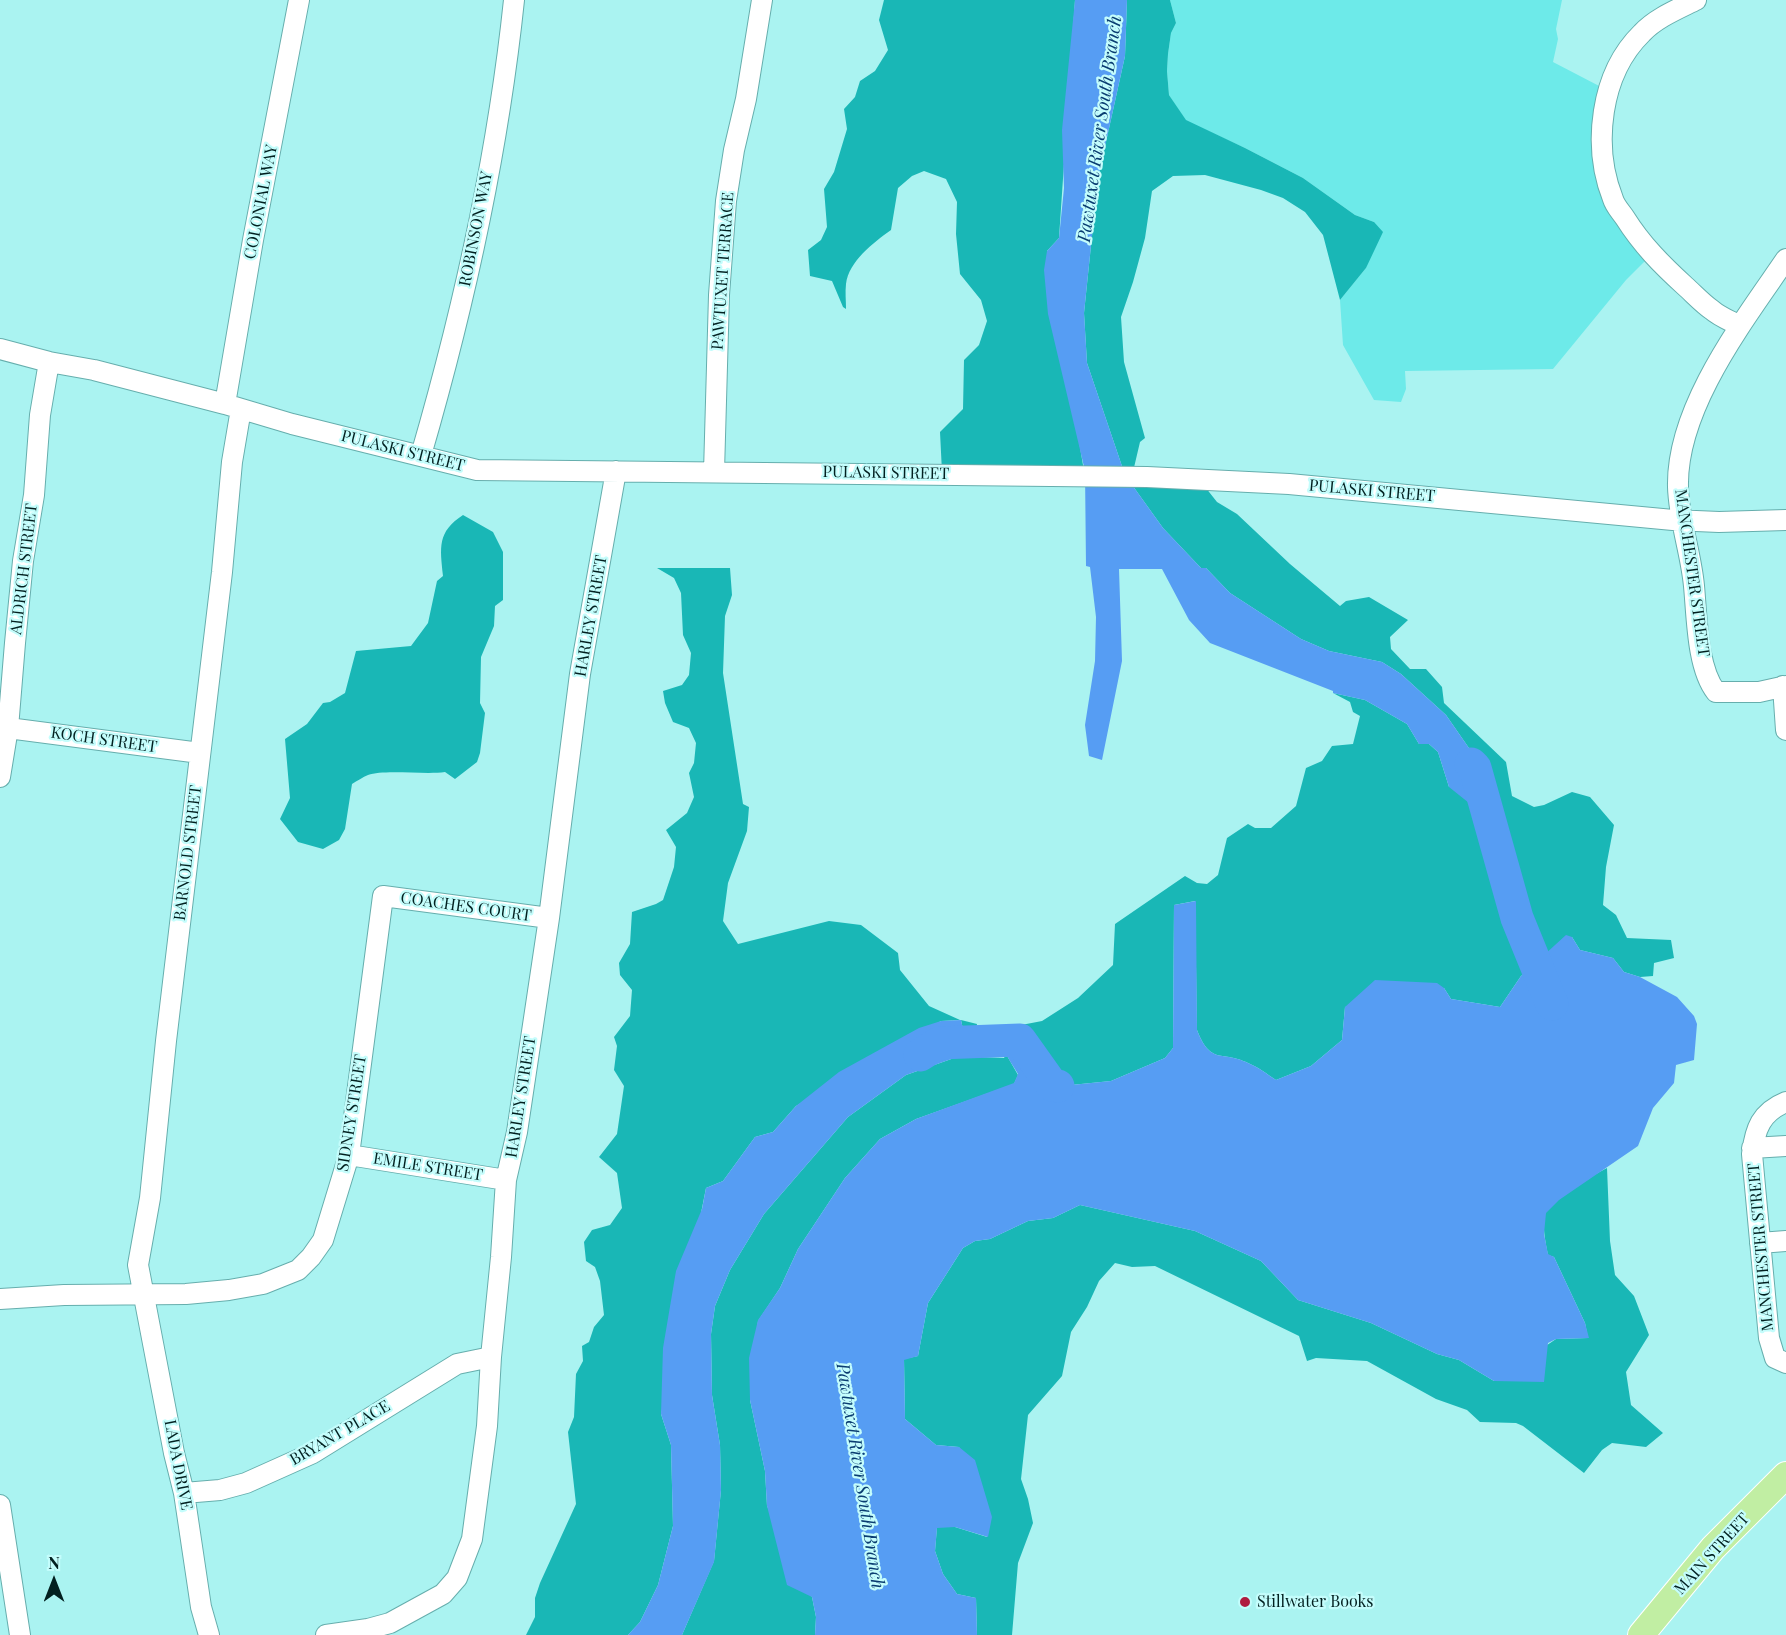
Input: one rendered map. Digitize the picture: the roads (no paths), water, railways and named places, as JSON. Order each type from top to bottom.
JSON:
[{"type":"main road","name":"MAIN STREET","points":[[1641,1635],[1713,1548],[1786,1475]]},
{"type":"street","name":"COLONIAL WAY","points":[[233,407],[253,240],[299,0]]},
{"type":"street","name":"ROBINSON WAY","points":[[421,455],[459,319],[500,108],[514,0]]},
{"type":"street","name":"PAWTUXET TERRACE","points":[[714,472],[719,296],[726,201],[762,0]]},
{"type":"street","points":[[1696,0],[1671,12],[1642,32],[1617,69],[1606,100],[1603,122],[1606,174],[1613,201],[1649,252],[1712,311],[1740,326]]},
{"type":"street","name":"MANCHESTER STREET","points":[[1786,260],[1740,326],[1695,407],[1683,444],[1678,486],[1694,580],[1700,647],[1711,686],[1716,692],[1758,692],[1784,686],[1786,730]]},
{"type":"street","name":"PULASKI STREET","points":[[0,349],[49,362],[94,370],[477,470],[1147,477],[1289,484],[1719,522],[1786,520]]},
{"type":"street","name":"ALDRICH STREET","points":[[0,777],[8,728],[23,561],[33,495],[40,415],[49,362]]},
{"type":"street","name":"BARNOLD STREET","points":[[143,1296],[138,1265],[150,1198],[165,1041],[222,572],[232,462],[233,407]]},
{"type":"street","name":"HARLEY STREET","points":[[326,1635],[368,1629],[390,1623],[443,1594],[457,1578],[472,1539],[488,1426],[491,1357],[506,1180],[517,1132],[549,918],[580,674],[616,471]]},
{"type":"street","name":"KOCH STREET","points":[[8,728],[200,753]]},
{"type":"street","name":"COACHES COURT","points":[[383,896],[549,918]]},
{"type":"street","name":"SIDNEY STREET","points":[[0,1299],[64,1295],[143,1296],[229,1290],[263,1284],[298,1269],[311,1257],[323,1240],[349,1155],[383,896]]},
{"type":"street","name":"MANCHESTER STREET","points":[[1786,1102],[1772,1109],[1758,1124],[1752,1148],[1753,1186],[1772,1353],[1775,1358],[1786,1363]]},
{"type":"street","points":[[1752,1148],[1786,1146]]},
{"type":"street","name":"EMILE STREET","points":[[349,1155],[506,1180]]},
{"type":"street","points":[[1760,1244],[1786,1241]]},
{"type":"street","name":"LADA DRIVE","points":[[143,1296],[184,1493],[201,1607],[209,1635]]},
{"type":"street","name":"BRYANT PLACE","points":[[184,1493],[220,1490],[246,1483],[313,1452],[457,1364],[491,1357]]},
{"type":"street","points":[[0,1505],[20,1635]]},
{"type":"water","points":[[1075,0],[1127,0],[1125,56],[1098,178],[1084,313],[1087,363],[1125,475],[1163,528],[1201,568],[1206,568],[1230,593],[1301,639],[1329,651],[1382,662],[1401,674],[1446,715],[1496,787],[1497,804],[1474,807],[1449,787],[1438,752],[1429,744],[1419,744],[1407,724],[1365,700],[1333,693],[1333,691],[1210,643],[1189,620],[1162,569],[1119,569],[1122,661],[1102,760],[1089,756],[1085,725],[1095,661],[1096,617],[1090,567],[1086,566],[1085,471],[1048,314],[1044,270],[1047,251],[1059,238],[1064,188],[1062,130]]},
{"type":"water","points":[[1196,901],[1197,1030],[1207,1049],[1212,1053],[1239,1059],[1276,1080],[1311,1066],[1342,1040],[1345,1007],[1375,980],[1437,983],[1444,988],[1451,999],[1500,1007],[1521,976],[1566,935],[1572,937],[1580,950],[1613,958],[1624,972],[1640,977],[1677,997],[1694,1016],[1697,1024],[1694,1060],[1676,1065],[1674,1083],[1653,1108],[1638,1146],[1559,1200],[1546,1213],[1544,1234],[1548,1254],[1554,1257],[1585,1323],[1589,1338],[1556,1339],[1548,1343],[1544,1382],[1494,1381],[1459,1360],[1437,1354],[1371,1323],[1298,1300],[1261,1261],[1195,1231],[1080,1205],[1053,1218],[1028,1221],[990,1239],[975,1241],[963,1248],[928,1303],[918,1356],[904,1360],[905,1419],[936,1445],[959,1447],[975,1460],[992,1517],[988,1537],[955,1527],[937,1528],[935,1551],[943,1574],[957,1594],[976,1598],[977,1635],[815,1635],[816,1617],[812,1597],[787,1585],[767,1506],[765,1471],[750,1400],[749,1358],[758,1320],[780,1288],[798,1249],[845,1178],[880,1139],[916,1119],[1014,1083],[1018,1074],[1005,1051],[1006,1035],[1012,1036],[1050,1075],[1071,1085],[1111,1081],[1165,1058],[1173,1048],[1174,905]]},
{"type":"water","points":[[961,1020],[964,1034],[957,1057],[906,1075],[848,1117],[764,1214],[730,1270],[715,1306],[711,1334],[712,1395],[720,1445],[721,1490],[714,1562],[682,1635],[628,1635],[640,1622],[658,1585],[673,1526],[671,1445],[661,1414],[663,1348],[676,1271],[702,1209],[706,1188],[723,1181],[755,1137],[773,1132],[796,1106],[839,1072],[919,1028],[941,1021]]},
{"type":"waterway","name":"Pawtuxet River South Branch","points":[[1471,764],[1475,768],[1517,918],[1552,1004]]},
{"type":"waterway","points":[[920,1055],[939,1043],[1020,1040],[1052,1085],[1058,1086]]},
{"type":"place","name":"Stillwater Books","points":[[1245,1602]]}]
